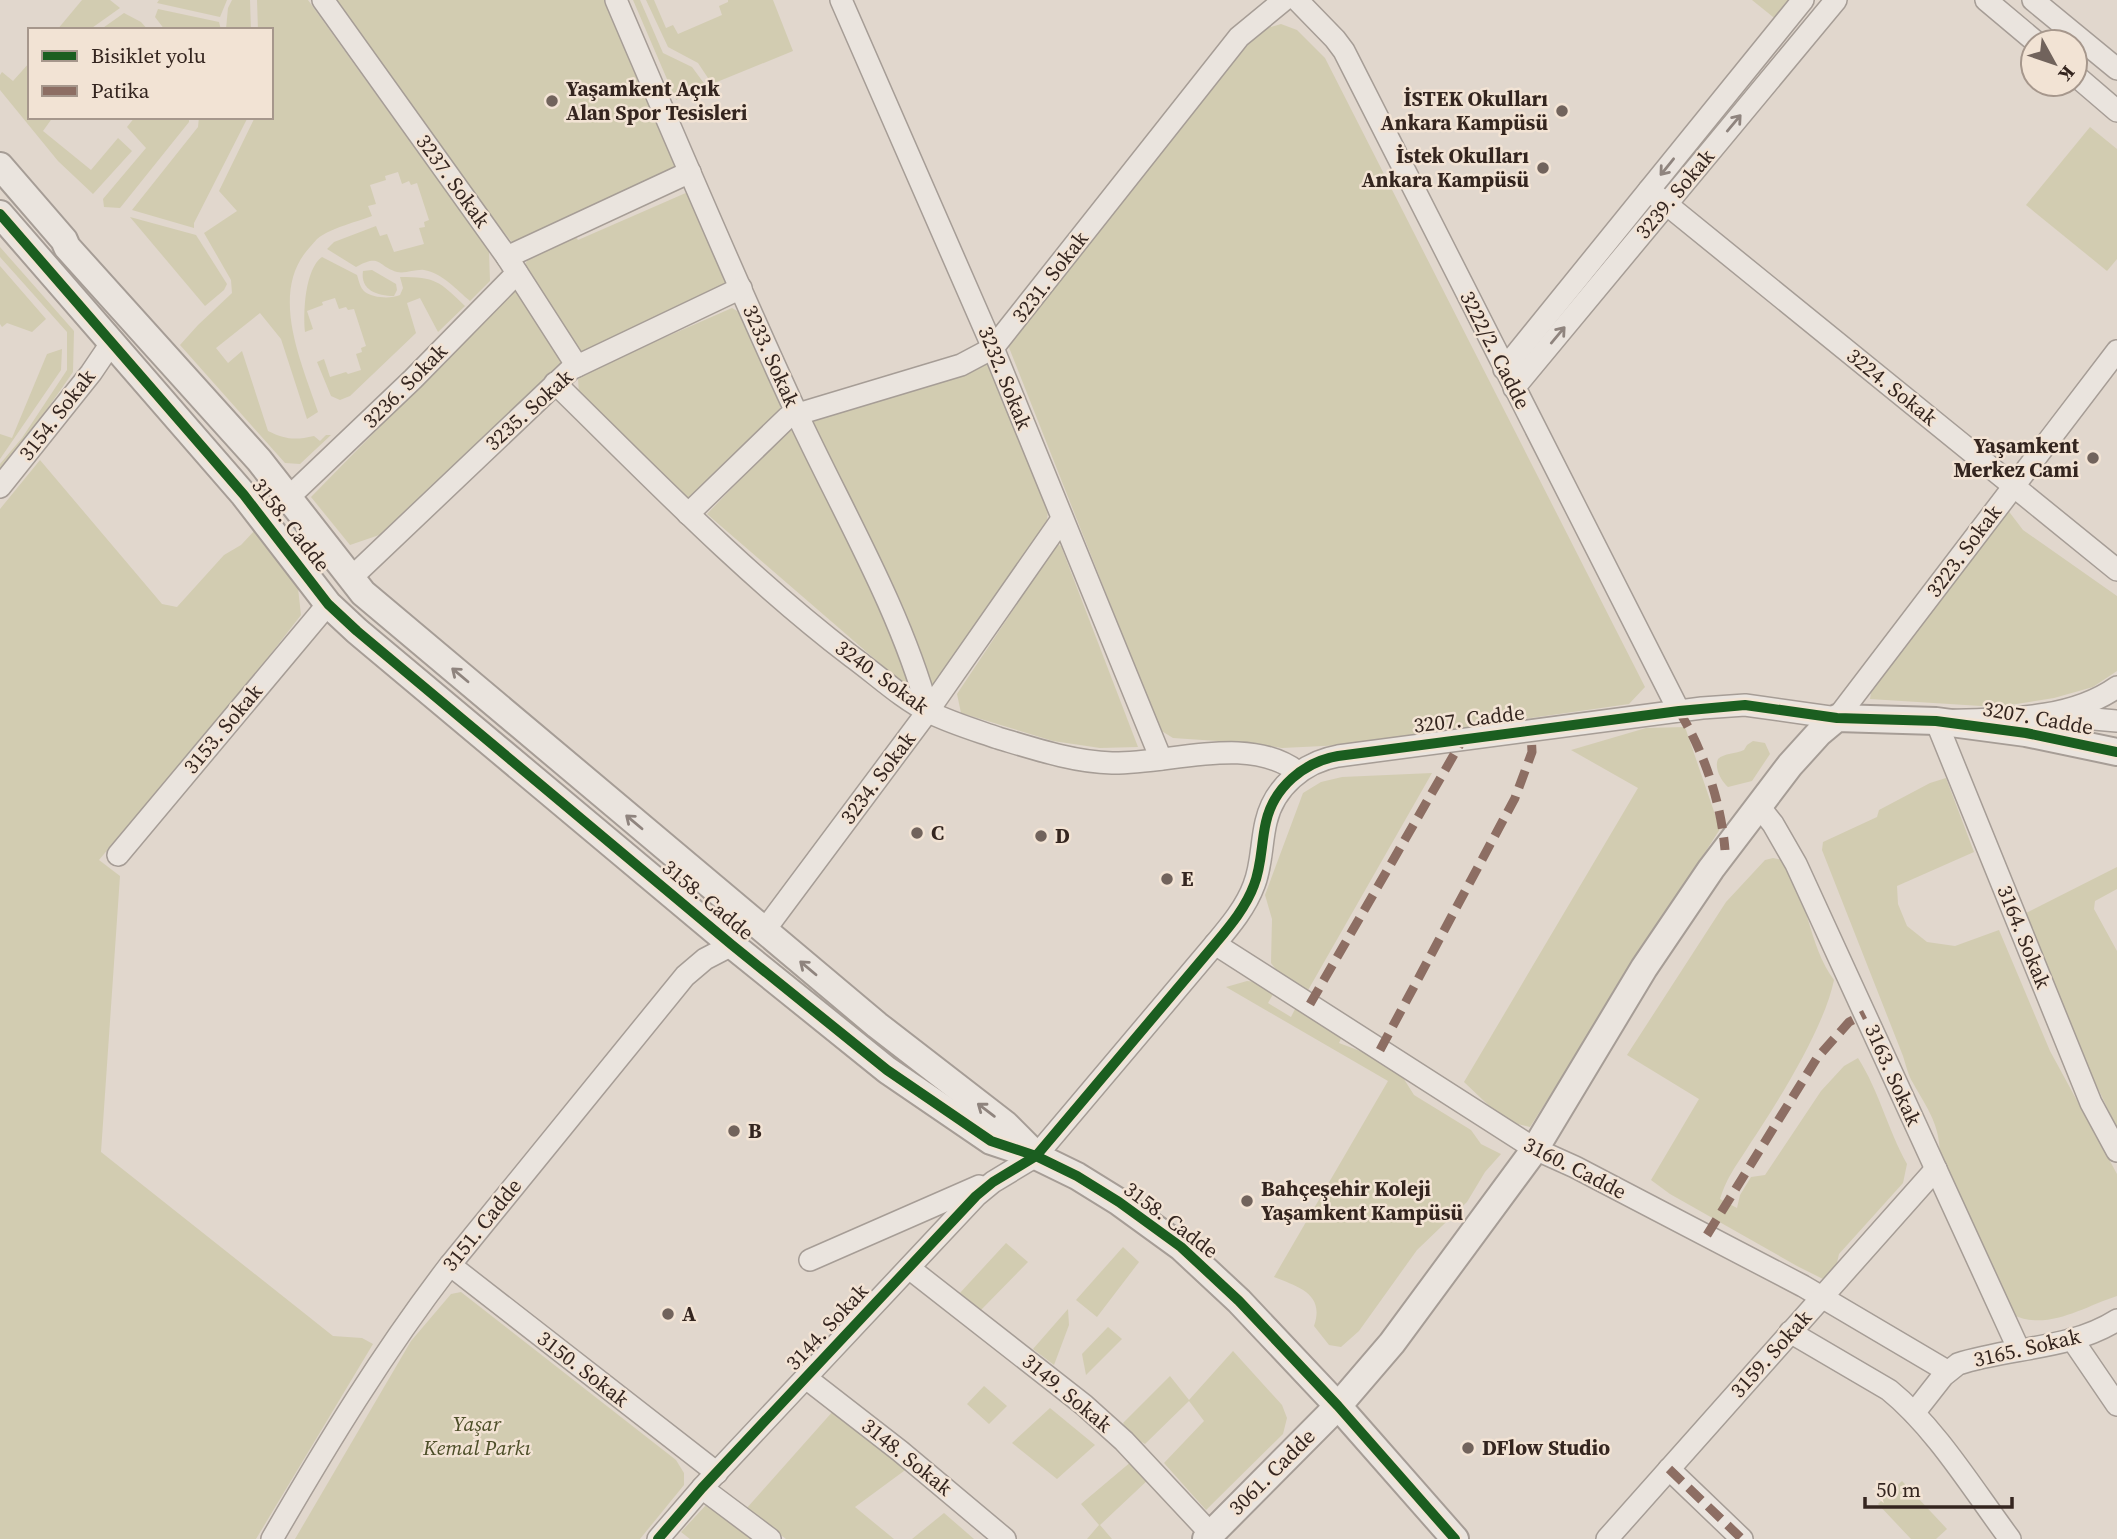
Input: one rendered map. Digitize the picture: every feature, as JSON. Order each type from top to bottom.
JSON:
[{"type":"street","name":"3237. Sokak","points":[[323,0],[512,265],[577,366]]},
{"type":"street","name":"3233. Sokak","points":[[616,0],[796,413],[899,628],[928,711]]},
{"type":"street","name":"3232. Sokak","points":[[841,0],[993,348],[1161,759]]},
{"type":"street","name":"3231. Sokak","points":[[688,514],[779,424],[796,413],[961,365],[993,348],[1240,37],[1284,0]]},
{"type":"street","name":"3222/2. Cadde","points":[[1297,0],[1344,51],[1679,711]]},
{"type":"street","name":"3239. Sokak","points":[[1504,369],[1803,0]]},
{"type":"street","name":"3239. Sokak","points":[[1514,388],[1836,0]]},
{"type":"street","points":[[1986,0],[2019,28]]},
{"type":"street","points":[[2033,0],[2117,69]]},
{"type":"street","points":[[2089,87],[2117,111]]},
{"type":"street","name":"3158. Cadde","points":[[0,166],[64,240],[67,247],[236,434],[289,497],[350,579],[379,607],[906,1049],[1005,1124],[1036,1156]]},
{"type":"street","name":"3236. Sokak","points":[[289,497],[413,379],[512,265],[690,172]]},
{"type":"street","name":"3224. Sokak","points":[[1649,190],[2117,570]]},
{"type":"street","name":"3158. Cadde","points":[[0,214],[243,495],[328,604],[357,631],[859,1048],[990,1141],[1036,1156],[1077,1177],[1119,1202],[1181,1247],[1239,1301],[1339,1406],[1455,1539]]},
{"type":"street","name":"3235. Sokak","points":[[350,579],[555,383],[577,366],[741,288]]},
{"type":"street","name":"3154. Sokak","points":[[0,487],[91,373],[112,342]]},
{"type":"street","name":"3223. Sokak","points":[[1837,718],[2117,351]]},
{"type":"street","name":"3240. Sokak","points":[[555,383],[688,514],[805,620],[928,711],[998,737],[1076,758],[1117,763],[1220,754],[1259,756],[1274,758],[1298,772]]},
{"type":"street","name":"3234. Sokak","points":[[764,931],[928,711],[1062,519]]},
{"type":"street","points":[[328,604],[350,579]]},
{"type":"street","name":"3153. Sokak","points":[[118,855],[328,604]]},
{"type":"street","points":[[1936,721],[2063,711],[2117,687]]},
{"type":"street","name":"3207. Cadde","points":[[1036,1156],[1215,944],[1249,898],[1259,868],[1266,820],[1271,806],[1298,772],[1318,761],[1338,756],[1679,711],[1745,705],[1837,718],[1936,721],[2026,733],[2117,752]]},
{"type":"street","name":"3207. Cadde","points":[[2024,716],[2071,716],[2117,721]]},
{"type":"street","name":"3061. Cadde","points":[[1208,1537],[1339,1406],[1392,1343],[1535,1149],[1658,946],[1711,869],[1803,749],[1837,718]]},
{"type":"street","name":"3164. Sokak","points":[[1936,721],[2091,1102],[2117,1151]]},
{"type":"street","name":"3163. Sokak","points":[[1758,805],[1796,864],[2019,1350]]},
{"type":"street","points":[[732,945],[764,931]]},
{"type":"street","name":"3160. Cadde","points":[[1215,944],[1535,1149],[1575,1167],[1822,1297],[1947,1371]]},
{"type":"street","name":"3151. Cadde","points":[[272,1539],[352,1403],[450,1265],[685,976],[705,959],[732,945]]},
{"type":"street","name":"3144. Sokak","points":[[658,1539],[975,1196],[1036,1156]]},
{"type":"street","name":"3159. Sokak","points":[[1607,1539],[1936,1169]]},
{"type":"street","points":[[810,1260],[1003,1176]]},
{"type":"street","name":"3150. Sokak","points":[[450,1265],[710,1481],[770,1539]]},
{"type":"street","name":"3149. Sokak","points":[[909,1268],[1084,1405],[1124,1441],[1208,1537]]},
{"type":"street","name":"3165. Sokak","points":[[1914,1413],[1947,1371],[1963,1363],[2072,1339],[2099,1330],[2117,1320]]},
{"type":"street","points":[[1790,1332],[1889,1390],[1914,1413],[2010,1539]]},
{"type":"street","points":[[2072,1339],[2117,1405]]},
{"type":"street","name":"3148. Sokak","points":[[806,1378],[900,1451],[1005,1539]]},
{"type":"street","points":[[1669,1469],[1742,1539]]},
{"type":"green space","points":[[82,0],[110,0],[120,8],[92,28],[59,28]]},
{"type":"green space","points":[[159,0],[227,0],[220,17],[157,3]]},
{"type":"green space","points":[[232,0],[250,0],[251,28],[226,28],[228,8]]},
{"type":"green space","points":[[257,0],[308,0],[489,251],[490,281],[470,301],[449,282],[431,272],[397,272],[375,261],[356,267],[327,249],[334,242],[376,226],[380,236],[387,234],[394,252],[424,244],[419,228],[425,227],[424,222],[429,220],[417,183],[411,185],[409,181],[402,184],[398,172],[385,176],[386,180],[370,185],[376,204],[368,206],[372,216],[318,238],[298,265],[291,285],[292,328],[318,412],[307,419],[281,339],[260,313],[216,348],[228,363],[242,351],[268,431],[291,438],[314,436],[320,441],[326,435],[331,435],[300,464],[285,463],[180,345],[232,293],[231,280],[204,233],[237,211],[219,191],[254,119],[273,119],[273,28],[258,28]]},
{"type":"green space","name":"Yaşamkent Açık Alan Spor Tesisleri","points":[[330,0],[606,0],[679,170],[515,246],[442,154]]},
{"type":"green space","points":[[633,0],[640,0],[663,53],[692,67],[706,86],[676,100]]},
{"type":"green space","points":[[646,0],[654,0],[666,28],[673,25],[678,34],[722,15],[719,6],[728,0],[773,0],[793,51],[712,84],[698,63],[668,47]]},
{"type":"green space","points":[[1752,0],[1795,0],[1778,21]]},
{"type":"green space","points":[[158,9],[219,22],[220,28],[163,28],[155,17]]},
{"type":"green space","points":[[124,13],[146,28],[103,28]]},
{"type":"green space","points":[[1281,24],[1297,30],[1325,58],[1645,687],[1629,704],[1344,745],[1282,748],[1173,738],[1160,730],[1008,345],[1253,32]]},
{"type":"green space","points":[[28,64],[28,119],[52,119],[43,131],[91,170],[118,138],[132,151],[93,194],[58,161],[0,90],[2,72],[13,81]]},
{"type":"green space","points":[[133,119],[189,119],[120,208],[104,207],[103,199],[146,148],[127,127]]},
{"type":"green space","points":[[199,119],[247,119],[194,223],[194,228],[132,210],[198,127]]},
{"type":"green space","points":[[2090,127],[2117,149],[2117,259],[2107,271],[2026,205]]},
{"type":"green space","points":[[688,192],[729,288],[582,354],[525,265],[528,258],[575,236],[578,240]]},
{"type":"green space","points":[[130,217],[196,235],[227,284],[224,290],[205,306]]},
{"type":"green space","points":[[0,247],[74,331],[73,372],[0,472],[0,464],[22,438],[67,370],[67,332],[0,257]]},
{"type":"green space","points":[[322,257],[357,275],[363,290],[373,296],[400,295],[403,288],[400,277],[422,278],[436,282],[465,306],[438,332],[420,298],[407,303],[416,333],[350,396],[340,400],[331,396],[317,362],[324,359],[330,377],[361,370],[356,354],[362,352],[361,348],[366,346],[354,309],[339,309],[335,298],[307,311],[313,329],[305,332],[304,314],[309,281],[316,263]]},
{"type":"green space","points":[[0,266],[46,319],[32,332],[7,323],[2,327],[0,324]]},
{"type":"green space","points":[[372,270],[396,284],[394,296],[376,293],[367,287],[363,271]]},
{"type":"green space","points":[[512,292],[517,292],[563,362],[385,533],[350,545],[311,497]]},
{"type":"green space","points":[[732,308],[739,312],[780,405],[780,411],[690,500],[579,393],[578,379],[604,364]]},
{"type":"green space","points":[[62,349],[61,370],[0,459],[0,434],[12,438],[47,354]]},
{"type":"green space","points":[[989,362],[1048,510],[1047,521],[930,696],[913,692],[707,514],[788,430],[796,429],[811,415]]},
{"type":"green space","points":[[40,460],[162,604],[177,607],[224,555],[241,545],[257,528],[298,588],[301,615],[256,673],[99,860],[120,876],[101,1152],[333,1336],[362,1338],[373,1344],[256,1539],[0,1539],[0,509]]},
{"type":"green space","points":[[2007,509],[2023,530],[2117,596],[2117,671],[2093,687],[2054,698],[1997,707],[1870,699],[1872,687]]},
{"type":"green space","points":[[1057,544],[1061,546],[1138,747],[1100,748],[1053,741],[961,713],[957,694]]},
{"type":"green space","points":[[1685,727],[1720,829],[1530,1127],[1505,1121],[1464,1082],[1638,788],[1571,750],[1646,728]]},
{"type":"green space","points":[[1753,741],[1765,743],[1770,754],[1752,781],[1728,787],[1719,774],[1718,759],[1744,750]]},
{"type":"green space","points":[[1432,773],[1307,992],[1277,971],[1271,963],[1272,919],[1265,895],[1303,793],[1321,782],[1342,777]]},
{"type":"green space","points":[[1946,778],[1974,852],[1897,886],[1898,904],[1907,926],[1927,942],[1955,946],[1999,930],[2050,1051],[2117,1174],[2117,1296],[2052,1319],[2026,1319],[2013,1315],[1940,1157],[1935,1126],[1910,1077],[1822,850],[1823,842],[1877,817],[1879,810],[1930,783]]},
{"type":"green space","points":[[1765,860],[1783,860],[1791,874],[1825,966],[1834,980],[1829,1000],[1810,1043],[1785,1089],[1732,1172],[1720,1199],[1737,1208],[1740,1195],[1751,1177],[1765,1175],[1821,1091],[1844,1066],[1858,1058],[1907,1164],[1903,1183],[1839,1254],[1836,1267],[1825,1280],[1670,1194],[1651,1180],[1699,1099],[1627,1055],[1726,902]]},
{"type":"green space","points":[[2117,867],[2117,889],[2095,901],[2094,909],[2117,951],[2117,1128],[2061,1012],[2020,916]]},
{"type":"green space","points":[[1247,981],[1265,983],[1276,989],[1268,1003],[1291,1017],[1298,1003],[1344,1032],[1339,1043],[1384,1060],[1397,1068],[1414,1095],[1471,1130],[1481,1144],[1501,1154],[1485,1172],[1467,1202],[1417,1250],[1359,1331],[1341,1347],[1329,1345],[1314,1326],[1316,1306],[1308,1293],[1274,1277],[1388,1081],[1226,987]]},
{"type":"green space","points":[[1006,1243],[1028,1262],[980,1311],[959,1294]]},
{"type":"green space","points":[[1123,1247],[1139,1262],[1097,1317],[1076,1300]]},
{"type":"green space","name":"Yaşar Kemal Parkı","points":[[461,1292],[676,1460],[684,1473],[684,1485],[640,1539],[295,1539],[411,1341],[451,1294]]},
{"type":"green space","points":[[1068,1309],[1069,1325],[1054,1365],[1033,1349]]},
{"type":"green space","points":[[1108,1327],[1122,1339],[1086,1375],[1082,1354]]},
{"type":"green space","points":[[1233,1351],[1282,1405],[1287,1418],[1283,1434],[1206,1510],[1164,1463],[1204,1421],[1189,1401],[1145,1444],[1131,1436],[1123,1423],[1170,1376],[1189,1400]]},
{"type":"green space","points":[[984,1386],[1007,1406],[989,1424],[967,1404]]},
{"type":"green space","points":[[1050,1408],[1095,1445],[1057,1479],[1012,1443]]},
{"type":"green space","points":[[834,1410],[908,1468],[855,1507],[894,1539],[786,1539],[746,1509]]},
{"type":"green space","points":[[1132,1461],[1150,1478],[1100,1525],[1112,1539],[1087,1539],[1099,1525],[1081,1504]]},
{"type":"green space","points":[[1902,1481],[1947,1529],[1936,1539],[1911,1539],[1878,1504]]},
{"type":"green space","points":[[706,1505],[757,1539],[690,1539],[681,1532]]},
{"type":"green space","points":[[944,1513],[974,1539],[912,1539]]},
{"type":"marked path","points":[[1679,711],[1710,778],[1720,814],[1725,850]]},
{"type":"marked path","points":[[1380,1050],[1515,798],[1532,752],[1531,731]]},
{"type":"marked path","points":[[1310,1004],[1463,739]]},
{"type":"marked path","points":[[1707,1235],[1817,1058],[1849,1022],[1865,1014]]},
{"type":"marked path","points":[[1669,1469],[1742,1539]]},
{"type":"cycle path","points":[[0,214],[244,495],[328,604],[357,631],[732,945],[887,1070],[991,1141],[1036,1156],[1077,1176],[1119,1202],[1181,1247],[1239,1301],[1338,1406],[1455,1539]]},
{"type":"cycle path","points":[[658,1539],[702,1488],[976,1196],[993,1182],[1036,1156],[1215,944],[1251,893],[1257,877],[1270,809],[1283,787],[1302,770],[1338,756],[1679,711],[1745,705],[1837,718],[1936,721],[2026,733],[2117,752]]},
{"type":"place","name":"Yaşamkent Açık Alan Spor Tesisleri","points":[[552,101]]},
{"type":"place","name":"İSTEK Okulları Ankara Kampüsü","points":[[1562,111]]},
{"type":"place","name":"İstek Okulları Ankara Kampüsü","points":[[1543,168]]},
{"type":"place","name":"Yaşamkent Merkez Cami","points":[[2093,458]]},
{"type":"place","name":"C","points":[[917,833]]},
{"type":"place","name":"D","points":[[1041,836]]},
{"type":"place","name":"E","points":[[1167,879]]},
{"type":"place","name":"B","points":[[734,1131]]},
{"type":"place","name":"Bahçeşehir Koleji Yaşamkent Kampüsü","points":[[1247,1201]]},
{"type":"place","name":"A","points":[[668,1314]]},
{"type":"place","name":"DFlow Studio","points":[[1468,1448]]}]
